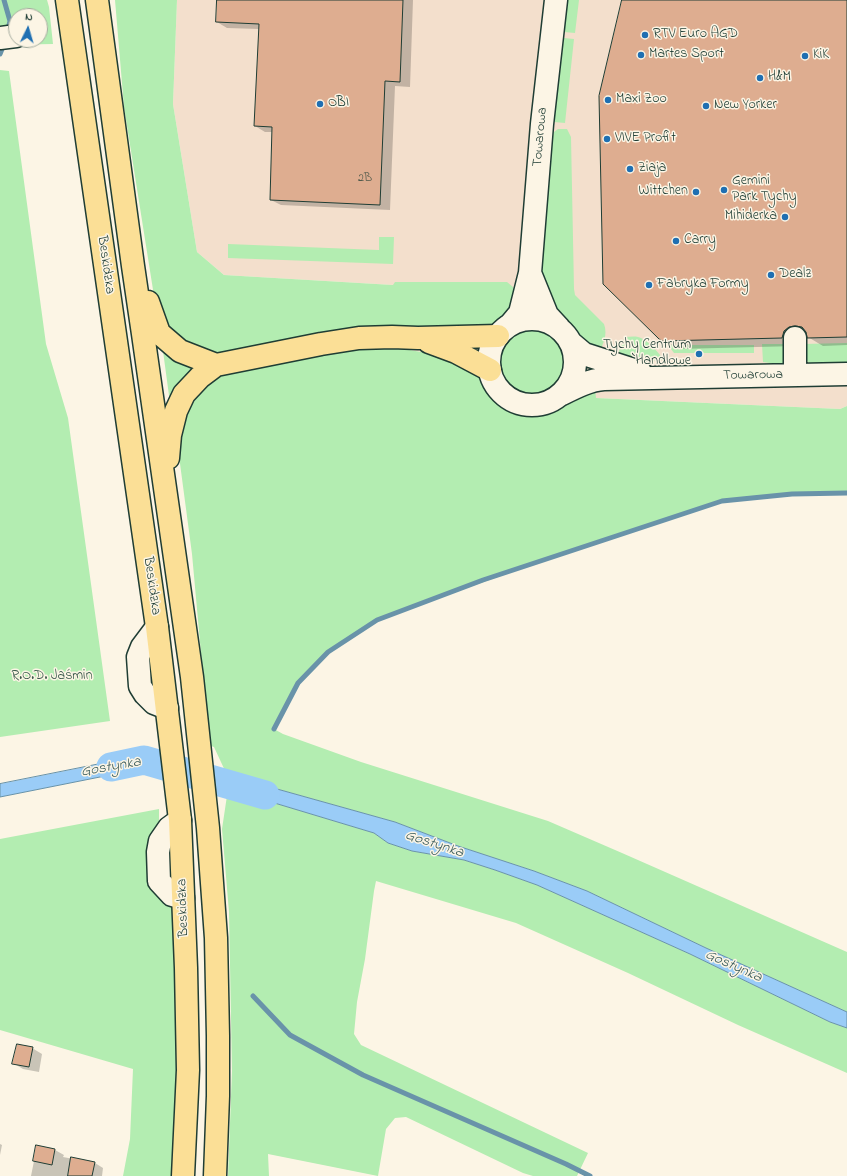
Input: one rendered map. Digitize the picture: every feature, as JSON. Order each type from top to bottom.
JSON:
[{"type":"main road","name":"Beskidzka","points":[[68,0],[157,627],[180,820],[187,998],[188,1070],[183,1176]]},
{"type":"main road","name":"Beskidzka","points":[[97,0],[133,266],[192,677],[208,828],[216,938],[218,1036],[218,1096],[215,1176]]},
{"type":"main road","points":[[133,266],[153,313],[159,333],[180,351],[216,365]]},
{"type":"main road","points":[[166,489],[170,435],[176,411],[184,394],[200,377],[216,365],[340,341],[380,337],[418,338],[504,330]]},
{"type":"main road","points":[[418,338],[456,352],[490,370]]},
{"type":"street","name":"Towarowa","points":[[504,330],[520,313],[530,273],[542,124],[556,0]]},
{"type":"street","name":"Towarowa","points":[[530,273],[547,315],[584,354],[658,378]]},
{"type":"street","points":[[538,319],[551,323],[567,337],[575,356],[575,371],[569,384],[560,395],[541,404],[520,404],[498,390],[493,381],[489,360],[492,346],[504,330],[523,320],[538,319]]},
{"type":"street","points":[[795,338],[795,375]]},
{"type":"street","name":"Towarowa","points":[[560,395],[598,379],[847,374]]},
{"type":"shaded area","points":[[177,0],[847,0],[847,406],[840,409],[596,398],[576,395],[560,409],[543,415],[527,416],[513,411],[495,401],[476,372],[443,356],[410,350],[394,310],[393,285],[224,275],[197,252],[173,104]]},
{"type":"green space","points":[[0,0],[47,0],[53,44],[48,44],[48,8],[8,8],[8,45],[0,45]]},
{"type":"green space","points":[[115,0],[177,0],[173,104],[197,252],[224,275],[393,285],[395,282],[507,282],[515,291],[514,301],[506,319],[496,327],[214,356],[168,333],[154,296],[124,107]]},
{"type":"green space","points":[[568,0],[579,0],[575,33],[564,32]]},
{"type":"green space","points":[[564,38],[574,39],[565,123],[554,122]]},
{"type":"green space","name":"R.O.D. Jaśmin","points":[[0,70],[9,71],[46,344],[68,418],[110,721],[0,737]]},
{"type":"green space","points":[[558,129],[567,129],[571,137],[575,295],[604,324],[605,336],[599,353],[574,334],[564,323],[542,284],[543,226],[551,144],[554,132]]},
{"type":"green space","points":[[379,237],[394,237],[393,264],[228,258],[228,244],[379,250]]},
{"type":"green space","points":[[532,328],[552,334],[562,344],[568,364],[562,384],[552,394],[532,400],[512,394],[502,384],[496,364],[502,344],[512,334]]},
{"type":"green space","points":[[625,337],[638,337],[645,340],[664,360],[636,361],[616,358]]},
{"type":"green space","points":[[847,343],[847,366],[814,366],[804,359],[803,344]]},
{"type":"green space","points":[[400,344],[410,350],[443,356],[476,372],[495,401],[513,411],[527,416],[543,415],[560,409],[578,393],[595,388],[596,398],[840,409],[847,406],[847,493],[792,494],[722,501],[537,563],[377,620],[328,652],[298,683],[274,729],[283,734],[361,762],[548,821],[847,952],[847,1012],[706,948],[587,891],[534,871],[458,846],[395,822],[227,775],[214,747],[211,746],[206,708],[192,554],[177,441],[193,394],[216,377],[228,373],[342,349]]},
{"type":"green space","points":[[762,344],[787,344],[786,358],[782,365],[763,362]]},
{"type":"green space","points":[[668,345],[754,345],[754,353],[674,353]]},
{"type":"green space","points":[[163,351],[203,369],[170,403]]},
{"type":"green space","points":[[228,789],[374,833],[388,843],[412,851],[464,860],[537,885],[690,954],[830,1022],[847,1028],[847,1073],[738,1025],[628,973],[516,923],[376,881],[365,959],[357,1002],[354,1034],[361,1045],[588,1153],[577,1176],[533,1176],[523,1173],[406,1117],[395,1118],[386,1129],[378,1176],[268,1154],[269,1176],[228,1176],[232,1071],[229,912],[222,829]]},
{"type":"green space","points":[[159,809],[159,888],[172,901],[177,1013],[175,1132],[172,1176],[123,1176],[130,1139],[133,1069],[0,1030],[0,839]]},
{"type":"water","points":[[150,754],[150,767],[0,797],[0,784]]},
{"type":"water","points":[[227,775],[395,822],[458,846],[534,871],[587,891],[706,948],[847,1012],[847,1028],[830,1022],[690,954],[537,885],[464,860],[412,851],[388,843],[374,833],[228,789]]},
{"type":"building","name":"OBI","points":[[217,0],[403,0],[400,82],[385,81],[380,205],[270,200],[272,127],[254,126],[259,24],[216,22]]},
{"type":"building","name":"Gemini Park Tychy","points":[[622,0],[847,0],[847,337],[807,338],[806,332],[802,327],[795,326],[789,327],[784,331],[782,338],[662,341],[603,284],[599,96]]},
{"type":"building","points":[[17,1044],[33,1047],[29,1067],[12,1064]]},
{"type":"building","points":[[36,1145],[55,1149],[52,1165],[33,1161]]},
{"type":"building","points":[[71,1157],[95,1162],[92,1176],[68,1176]]},
{"type":"waterway","points":[[4,0],[8,14]]},
{"type":"waterway","points":[[0,54],[2,49]]},
{"type":"waterway","points":[[274,729],[298,683],[328,652],[377,620],[483,580],[722,501],[792,494],[847,493]]},
{"type":"waterway","name":"Gostynka","points":[[111,767],[144,760],[265,795]]},
{"type":"waterway","points":[[253,996],[290,1035],[363,1075],[566,1164],[590,1176]]},
{"type":"place","name":"RTV Euro AGD","points":[[645,35]]},
{"type":"place","name":"Martes Sport","points":[[641,55]]},
{"type":"place","name":"KiK","points":[[805,56]]},
{"type":"place","name":"H&M","points":[[760,78]]},
{"type":"place","name":"Maxi Zoo","points":[[608,100]]},
{"type":"place","name":"OBI","points":[[320,104]]},
{"type":"place","name":"New Yorker","points":[[706,106]]},
{"type":"place","name":"VIVE Profit","points":[[607,139]]},
{"type":"place","name":"Ziaja","points":[[630,169]]},
{"type":"place","name":"Gemini Park Tychy","points":[[724,190]]},
{"type":"place","name":"Wittchen","points":[[696,192]]},
{"type":"place","name":"Mihiderka","points":[[785,217]]},
{"type":"place","name":"Carry","points":[[676,241]]},
{"type":"place","name":"Dealz","points":[[771,275]]},
{"type":"place","name":"Fabryka Formy","points":[[649,285]]},
{"type":"place","name":"Tychy Centrum Handlowe","points":[[699,354]]}]
